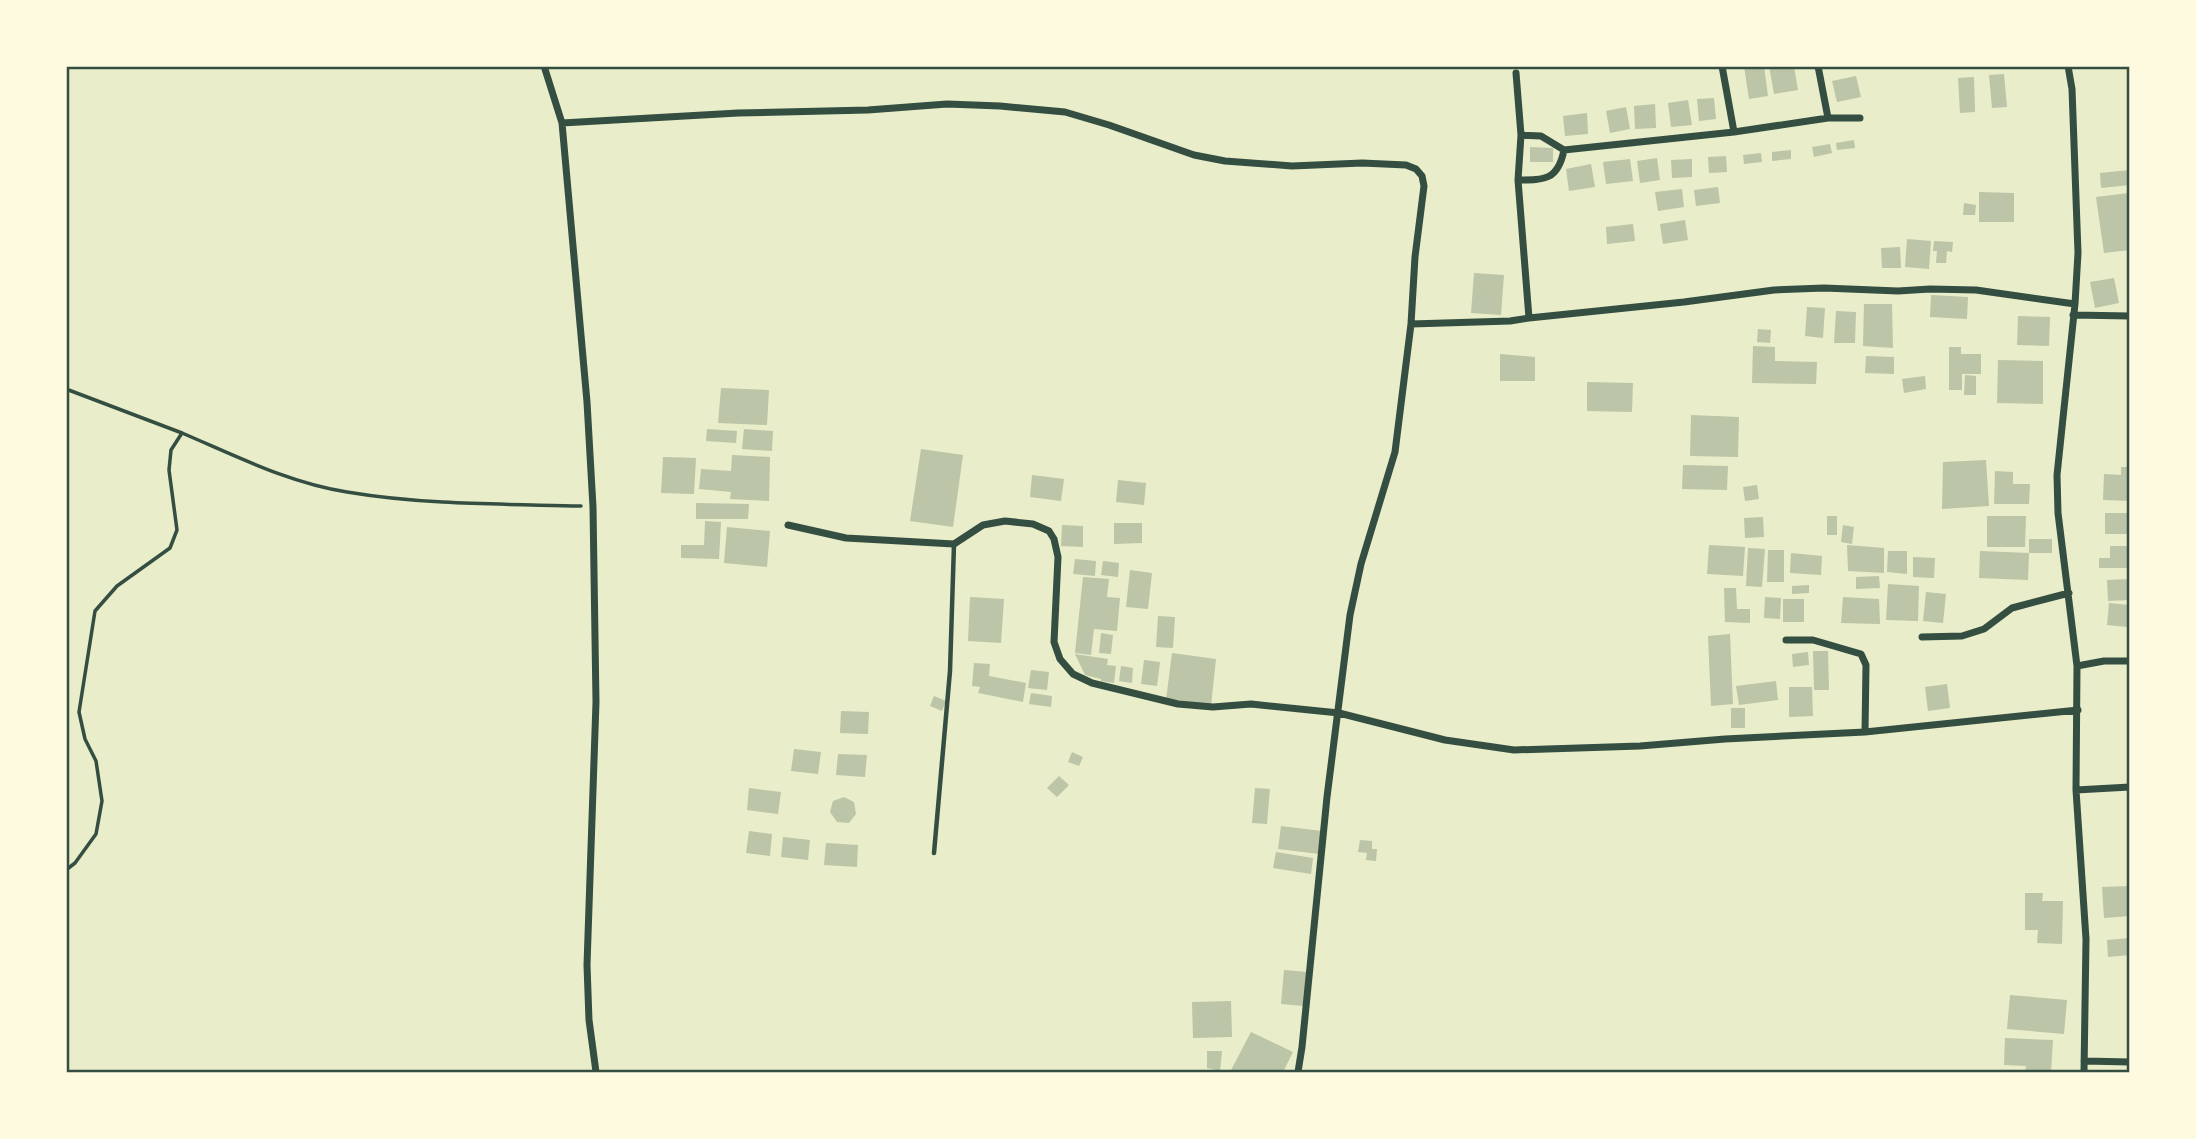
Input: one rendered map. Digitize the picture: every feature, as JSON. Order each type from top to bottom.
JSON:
[{"type":"street","points":[[544,66],[562,123],[587,402],[593,507],[596,702],[587,965],[589,1020],[596,1073]]},
{"type":"street","points":[[1722,66],[1734,132]]},
{"type":"street","points":[[1818,66],[1828,118]]},
{"type":"street","points":[[2068,66],[2072,89],[2078,253],[2076,304],[2057,475],[2058,513],[2077,666],[2076,790],[2086,939],[2084,1073]]},
{"type":"street","points":[[1516,73],[1521,135],[1518,180],[1529,318]]},
{"type":"street","points":[[562,123],[947,104],[1000,106],[1065,112],[1194,155],[1234,162],[1292,166],[1362,163],[1406,165],[1416,169],[1422,176],[1424,186],[1415,257],[1411,324],[1395,452],[1350,615],[1298,1073]]},
{"type":"street","points":[[1521,135],[1541,136],[1564,150],[1734,132],[1828,118],[1860,118]]},
{"type":"street","points":[[1518,180],[1537,180],[1554,175],[1561,165],[1564,150]]},
{"type":"street","points":[[1411,324],[1529,318],[1810,288],[1976,290],[2076,304]]},
{"type":"street","points":[[2073,315],[2130,316]]},
{"type":"street","points":[[788,525],[846,538],[954,544],[983,524],[1005,521],[1033,524],[1049,531],[1054,539],[1058,557],[1054,642],[1060,659],[1073,674],[1092,683],[1178,705],[1213,707],[1251,704],[1339,713],[1445,740],[1514,750],[1640,746],[1866,732],[2078,710]]},
{"type":"street","points":[[1922,637],[1962,636],[1984,629],[2012,608],[2069,593]]},
{"type":"street","points":[[1786,640],[1812,640],[1861,654],[1866,665],[1866,732]]},
{"type":"street","points":[[2077,666],[2104,661],[2130,661]]},
{"type":"street","points":[[2076,790],[2130,787]]},
{"type":"street","points":[[2084,1061],[2130,1062]]},
{"type":"lane","points":[[934,853],[950,671],[954,544]]},
{"type":"path","points":[[66,389],[182,433],[284,476],[346,492],[445,503],[593,507]]},
{"type":"path","points":[[66,870],[75,863],[96,834],[102,801],[96,761],[85,739],[79,712],[94,611],[117,586],[170,548],[177,530],[169,470],[171,450],[182,433]]},
{"type":"building","points":[[1744,66],[1764,66],[1768,96],[1749,99]]},
{"type":"building","points":[[1769,66],[1794,66],[1798,90],[1774,94]]},
{"type":"building","points":[[2004,74],[2007,107],[1992,108],[1989,75]]},
{"type":"building","points":[[1856,76],[1861,97],[1837,102],[1832,81]]},
{"type":"building","points":[[1974,77],[1975,112],[1960,113],[1958,78]]},
{"type":"building","points":[[1714,98],[1716,119],[1699,121],[1697,99]]},
{"type":"building","points":[[1688,100],[1692,125],[1671,127],[1668,103]]},
{"type":"building","points":[[1655,104],[1656,128],[1635,129],[1634,106]]},
{"type":"building","points":[[1626,107],[1630,129],[1610,133],[1606,111]]},
{"type":"building","points":[[1587,113],[1588,134],[1565,136],[1563,116]]},
{"type":"building","points":[[1854,140],[1855,148],[1837,150],[1836,143]]},
{"type":"building","points":[[1830,144],[1832,153],[1814,157],[1812,147]]},
{"type":"building","points":[[1530,147],[1553,148],[1553,162],[1530,162]]},
{"type":"building","points":[[1791,150],[1791,159],[1772,161],[1772,152]]},
{"type":"building","points":[[1761,153],[1762,162],[1744,164],[1743,155]]},
{"type":"building","points":[[1726,156],[1727,172],[1709,173],[1708,157]]},
{"type":"building","points":[[1657,158],[1660,180],[1640,183],[1637,161]]},
{"type":"building","points":[[1630,159],[1633,181],[1606,184],[1603,162]]},
{"type":"building","points":[[1692,159],[1692,177],[1672,178],[1671,160]]},
{"type":"building","points":[[1591,164],[1595,187],[1569,191],[1566,169]]},
{"type":"building","points":[[2130,170],[2130,185],[2101,188],[2100,173]]},
{"type":"building","points":[[1718,187],[1720,203],[1696,206],[1694,190]]},
{"type":"building","points":[[1682,189],[1684,207],[1658,211],[1655,192]]},
{"type":"building","points":[[1979,192],[2014,193],[2014,222],[1979,222]]},
{"type":"building","points":[[2129,193],[2130,250],[2104,253],[2096,197]]},
{"type":"building","points":[[1964,203],[1976,205],[1975,215],[1963,215]]},
{"type":"building","points":[[1685,220],[1688,240],[1663,244],[1660,224]]},
{"type":"building","points":[[1633,224],[1635,241],[1607,244],[1606,227]]},
{"type":"building","points":[[1907,239],[1931,241],[1929,269],[1905,267]]},
{"type":"building","points":[[1934,241],[1953,242],[1952,252],[1947,251],[1946,263],[1936,263]]},
{"type":"building","points":[[1900,247],[1901,268],[1882,268],[1881,248]]},
{"type":"building","points":[[1474,273],[1504,275],[1501,315],[1471,313]]},
{"type":"building","points":[[2114,278],[2119,303],[2095,308],[2090,282]]},
{"type":"building","points":[[1931,295],[1968,297],[1967,319],[1930,317]]},
{"type":"building","points":[[1864,304],[1892,304],[1893,348],[1863,346]]},
{"type":"building","points":[[1807,307],[1825,308],[1823,338],[1805,336]]},
{"type":"building","points":[[1836,311],[1856,312],[1855,343],[1834,343]]},
{"type":"building","points":[[2018,316],[2050,317],[2049,346],[2017,345]]},
{"type":"building","points":[[1758,329],[1771,330],[1770,343],[1757,342]]},
{"type":"building","points":[[1753,346],[1775,347],[1775,361],[1817,362],[1816,384],[1752,383]]},
{"type":"building","points":[[1949,347],[1961,347],[1961,354],[1981,354],[1981,374],[1962,374],[1962,390],[1949,390]]},
{"type":"building","points":[[1500,354],[1535,357],[1535,381],[1500,381]]},
{"type":"building","points":[[1866,356],[1894,357],[1894,374],[1865,373]]},
{"type":"building","points":[[1998,360],[2043,361],[2043,404],[1997,403]]},
{"type":"building","points":[[1965,375],[1976,376],[1976,395],[1964,395]]},
{"type":"building","points":[[1925,376],[1926,389],[1904,393],[1902,379]]},
{"type":"building","points":[[1587,382],[1633,383],[1632,412],[1587,411]]},
{"type":"building","points":[[721,388],[769,390],[767,425],[718,423]]},
{"type":"building","points":[[1691,415],[1739,417],[1738,457],[1690,456]]},
{"type":"building","points":[[707,429],[737,431],[736,443],[706,441]]},
{"type":"building","points":[[744,429],[773,431],[772,451],[742,449]]},
{"type":"building","points":[[921,449],[963,455],[953,527],[910,521]]},
{"type":"building","points":[[732,455],[770,457],[769,501],[730,499],[731,492],[699,489],[701,469],[731,471]]},
{"type":"building","points":[[663,457],[696,458],[694,494],[661,493]]},
{"type":"building","points":[[1986,460],[1989,506],[1942,509],[1943,462]]},
{"type":"building","points":[[1683,465],[1728,466],[1727,490],[1682,489]]},
{"type":"building","points":[[2121,467],[2130,467],[2130,501],[2103,500],[2104,474],[2121,475]]},
{"type":"building","points":[[1995,471],[2013,472],[2013,484],[2030,484],[2029,504],[1994,504]]},
{"type":"building","points":[[1032,475],[1064,479],[1061,501],[1030,497]]},
{"type":"building","points":[[1118,480],[1146,483],[1144,505],[1116,502]]},
{"type":"building","points":[[1757,485],[1759,499],[1745,501],[1743,487]]},
{"type":"building","points":[[696,503],[749,504],[748,519],[696,519]]},
{"type":"building","points":[[2105,513],[2130,513],[2130,534],[2105,534]]},
{"type":"building","points":[[1827,516],[1837,516],[1837,535],[1827,535]]},
{"type":"building","points":[[1987,516],[2026,516],[2025,547],[1987,547]]},
{"type":"building","points":[[1763,517],[1764,537],[1745,538],[1744,518]]},
{"type":"building","points":[[705,521],[721,522],[719,559],[681,558],[681,545],[704,545]]},
{"type":"building","points":[[1114,523],[1142,523],[1142,543],[1114,544]]},
{"type":"building","points":[[1062,525],[1083,526],[1083,547],[1061,546]]},
{"type":"building","points":[[1843,525],[1854,527],[1852,544],[1841,542]]},
{"type":"building","points":[[727,527],[770,531],[767,567],[724,563]]},
{"type":"building","points":[[2029,539],[2052,539],[2052,553],[2029,553]]},
{"type":"building","points":[[1709,545],[1745,547],[1743,576],[1707,574]]},
{"type":"building","points":[[1847,545],[1884,548],[1884,573],[1848,571]]},
{"type":"building","points":[[2110,546],[2130,546],[2130,568],[2099,568],[2099,558],[2110,558]]},
{"type":"building","points":[[1748,548],[1765,549],[1762,587],[1746,586]]},
{"type":"building","points":[[1768,550],[1784,550],[1784,582],[1767,582]]},
{"type":"building","points":[[1888,551],[1907,551],[1907,574],[1887,572]]},
{"type":"building","points":[[1980,551],[2029,553],[2028,580],[1979,578]]},
{"type":"building","points":[[1791,553],[1822,556],[1821,575],[1790,573]]},
{"type":"building","points":[[1913,557],[1935,558],[1934,578],[1913,577]]},
{"type":"building","points":[[1075,559],[1096,561],[1095,576],[1073,574]]},
{"type":"building","points":[[1103,561],[1119,563],[1118,577],[1101,575]]},
{"type":"building","points":[[1130,570],[1152,573],[1148,609],[1126,607]]},
{"type":"building","points":[[1879,576],[1880,588],[1856,589],[1856,577]]},
{"type":"building","points":[[1083,577],[1109,579],[1107,597],[1120,598],[1117,631],[1094,629],[1091,655],[1075,653]]},
{"type":"building","points":[[2130,579],[2130,600],[2108,601],[2107,580]]},
{"type":"building","points":[[1888,584],[1919,586],[1918,621],[1886,620]]},
{"type":"building","points":[[1809,585],[1809,593],[1792,594],[1792,586]]},
{"type":"building","points":[[1724,588],[1736,588],[1737,609],[1750,609],[1750,623],[1725,622]]},
{"type":"building","points":[[1926,592],[1946,594],[1943,623],[1923,621]]},
{"type":"building","points":[[970,597],[1004,599],[1001,643],[968,641]]},
{"type":"building","points":[[1765,597],[1781,598],[1780,619],[1764,618]]},
{"type":"building","points":[[1843,597],[1879,599],[1880,624],[1841,623]]},
{"type":"building","points":[[1783,599],[1804,599],[1804,622],[1783,622]]},
{"type":"building","points":[[2109,603],[2129,605],[2127,627],[2107,625]]},
{"type":"building","points":[[1158,616],[1175,617],[1173,648],[1156,647]]},
{"type":"building","points":[[1101,633],[1113,635],[1111,654],[1099,653]]},
{"type":"building","points":[[1730,634],[1733,704],[1711,706],[1708,636]]},
{"type":"building","points":[[1813,651],[1828,651],[1829,690],[1814,690]]},
{"type":"building","points":[[1808,652],[1809,665],[1793,667],[1792,654]]},
{"type":"building","points":[[1172,653],[1216,659],[1211,706],[1166,700]]},
{"type":"building","points":[[1075,654],[1108,659],[1107,665],[1116,666],[1114,683],[1085,675]]},
{"type":"building","points":[[1144,660],[1160,662],[1157,686],[1141,684]]},
{"type":"building","points":[[974,663],[990,664],[989,676],[1026,683],[1023,702],[978,693],[980,687],[972,686]]},
{"type":"building","points":[[1121,666],[1133,668],[1132,683],[1119,681]]},
{"type":"building","points":[[1031,670],[1049,672],[1047,690],[1028,688]]},
{"type":"building","points":[[1776,681],[1778,700],[1739,705],[1736,686]]},
{"type":"building","points":[[1947,684],[1950,708],[1928,711],[1925,687]]},
{"type":"building","points":[[1789,687],[1812,687],[1813,716],[1789,717]]},
{"type":"building","points":[[1031,693],[1052,696],[1051,707],[1029,704]]},
{"type":"building","points":[[934,696],[946,701],[942,711],[930,706]]},
{"type":"building","points":[[1731,708],[1745,708],[1745,728],[1731,728]]},
{"type":"building","points":[[841,711],[869,712],[868,734],[840,733]]},
{"type":"building","points":[[794,749],[821,752],[818,774],[791,771]]},
{"type":"building","points":[[1072,752],[1083,757],[1079,766],[1068,762]]},
{"type":"building","points":[[838,754],[867,755],[865,777],[836,775]]},
{"type":"building","points":[[1059,776],[1069,785],[1057,797],[1047,788]]},
{"type":"building","points":[[749,788],[781,792],[778,814],[747,810]]},
{"type":"building","points":[[1255,788],[1270,789],[1267,824],[1252,823]]},
{"type":"building","points":[[844,797],[854,802],[856,814],[849,823],[837,822],[830,812],[833,801]]},
{"type":"building","points":[[1281,826],[1322,831],[1319,854],[1278,849]]},
{"type":"building","points":[[749,831],[772,834],[770,856],[746,853]]},
{"type":"building","points":[[783,837],[810,840],[808,860],[781,857]]},
{"type":"building","points":[[1360,840],[1372,841],[1372,849],[1377,849],[1376,861],[1366,860],[1367,853],[1358,852]]},
{"type":"building","points":[[826,843],[858,845],[857,867],[824,865]]},
{"type":"building","points":[[1276,852],[1313,858],[1311,874],[1273,868]]},
{"type":"building","points":[[2130,886],[2130,916],[2104,918],[2102,887]]},
{"type":"building","points":[[2025,893],[2043,893],[2042,901],[2063,901],[2062,944],[2037,943],[2038,930],[2025,930]]},
{"type":"building","points":[[2130,938],[2130,955],[2108,957],[2107,940]]},
{"type":"building","points":[[1284,970],[1307,972],[1304,1006],[1281,1004]]},
{"type":"building","points":[[2010,995],[2067,1000],[2064,1034],[2007,1029]]},
{"type":"building","points":[[1231,1001],[1232,1037],[1193,1038],[1192,1002]]},
{"type":"building","points":[[1251,1032],[1293,1052],[1283,1072],[1230,1072]]},
{"type":"building","points":[[2005,1038],[2053,1040],[2051,1072],[2025,1072],[2026,1066],[2004,1065]]},
{"type":"building","points":[[1207,1051],[1222,1051],[1220,1071],[1207,1068]]}]
